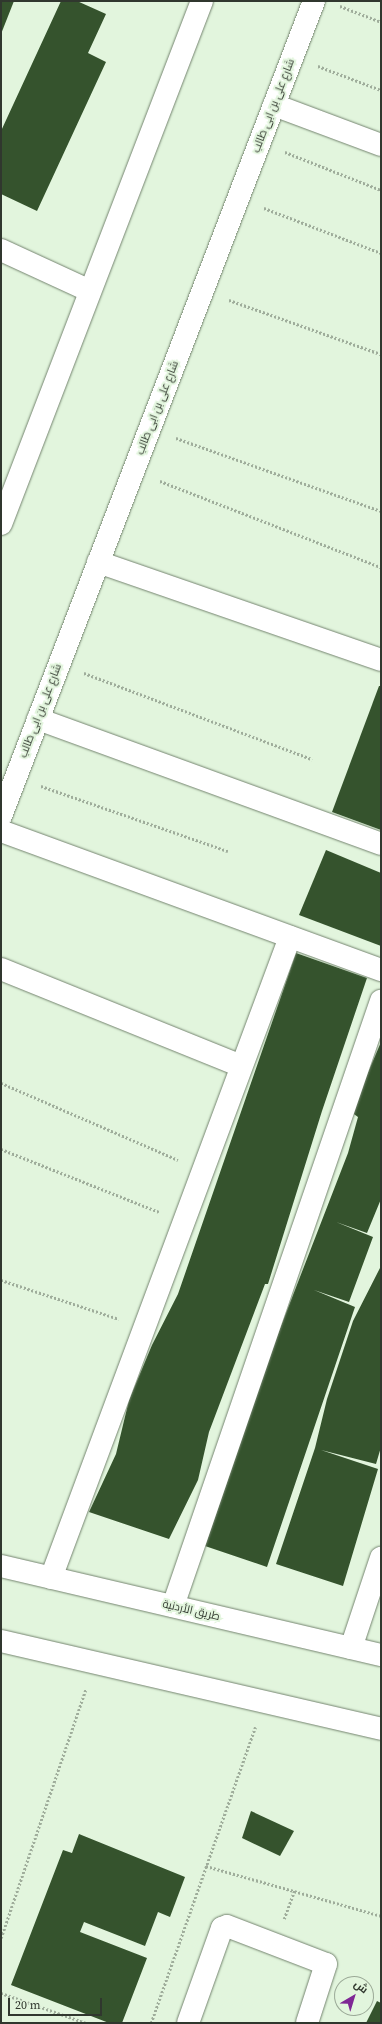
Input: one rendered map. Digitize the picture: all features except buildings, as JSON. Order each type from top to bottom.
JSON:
[{"type":"street","points":[[1,524],[202,1]]},
{"type":"street","name":"شارع على بن ابى طالب","points":[[1,816],[293,57],[324,2]]},
{"type":"street","points":[[274,105],[381,144]]},
{"type":"street","points":[[1,250],[90,291]]},
{"type":"street","points":[[98,562],[381,660]]},
{"type":"street","points":[[38,719],[381,844]]},
{"type":"street","points":[[1,831],[381,970]]},
{"type":"street","points":[[51,1578],[290,937]]},
{"type":"street","points":[[1,969],[241,1066]]},
{"type":"street","points":[[172,1606],[381,1001]]},
{"type":"street","points":[[351,1648],[381,1558]]},
{"type":"street","name":"طريق الأردنية","points":[[1,1566],[381,1655]]},
{"type":"street","points":[[1,1641],[381,1729]]},
{"type":"street","points":[[188,2023],[222,1928],[227,1926],[326,1964],[307,2023]]},
{"type":"path","points":[[324,2],[381,22]]},
{"type":"path","points":[[293,57],[381,90]]},
{"type":"path","points":[[260,142],[381,190]]},
{"type":"path","points":[[238,199],[381,253]]},
{"type":"path","points":[[203,291],[381,354]]},
{"type":"path","points":[[150,428],[381,511]]},
{"type":"path","points":[[134,471],[381,567]]},
{"type":"path","points":[[60,664],[312,759]]},
{"type":"path","points":[[16,777],[228,851]]},
{"type":"path","points":[[1,1083],[203,1171]]},
{"type":"path","points":[[1,1149],[183,1222]]},
{"type":"path","points":[[1,1280],[144,1327]]},
{"type":"path","points":[[1,1938],[94,1663]]},
{"type":"path","points":[[151,2023],[264,1702]]},
{"type":"path","points":[[206,1866],[381,1916]]},
{"type":"path","points":[[1,1993],[86,2023]]}]
